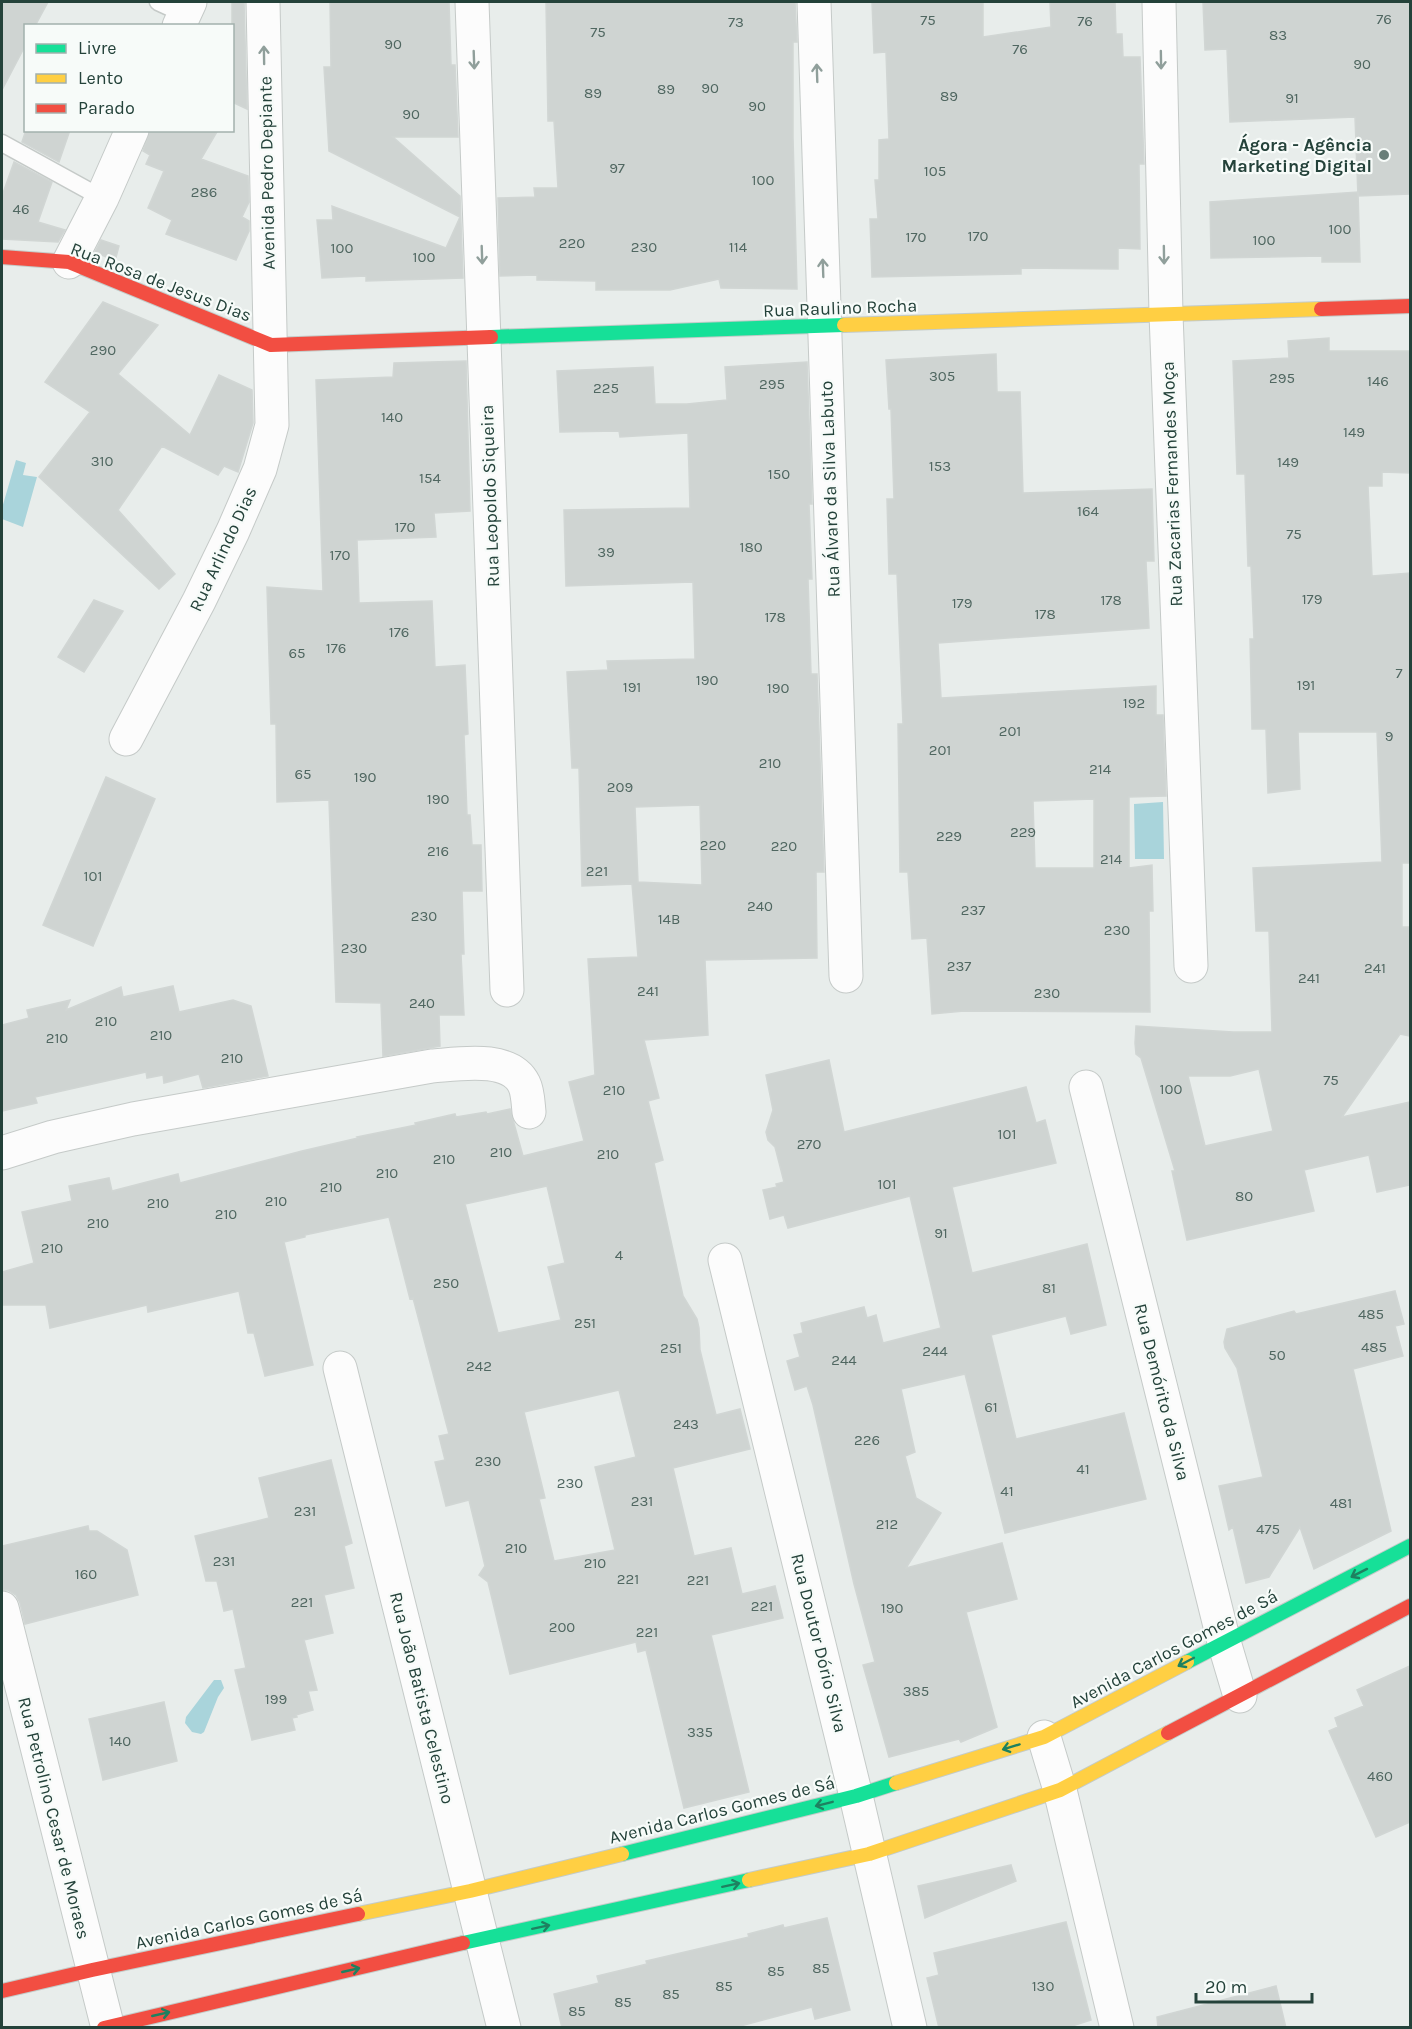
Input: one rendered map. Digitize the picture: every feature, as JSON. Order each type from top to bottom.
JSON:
[{"type":"street","name":"Avenida Pedro Depiante","points":[[263,2],[271,345]]},
{"type":"street","name":"Rua Leopoldo Siqueira","points":[[472,2],[507,990]]},
{"type":"street","name":"Rua Álvaro da Silva Labuto","points":[[814,2],[846,976]]},
{"type":"street","name":"Rua Zacarias Fernandes Moça","points":[[1160,2],[1166,314],[1191,966]]},
{"type":"street","points":[[69,262],[102,198],[131,132]]},
{"type":"street","name":"Rua Rosa de Jesus Dias","points":[[2,257],[69,262],[271,345]]},
{"type":"street","name":"Rua Raulino Rocha","points":[[271,345],[1410,306]]},
{"type":"street","name":"Rua Arlindo Dias","points":[[126,740],[200,601],[260,469],[272,425],[271,345]]},
{"type":"street","points":[[2,1153],[53,1137],[133,1119],[432,1066],[469,1063],[511,1069],[520,1076],[526,1087],[529,1112]]},
{"type":"street","name":"Rua Demórito da Silva","points":[[1086,1087],[1224,1642],[1240,1696]]},
{"type":"street","name":"Rua Doutor Dório Silva","points":[[725,1260],[856,1796],[910,2028]]},
{"type":"street","name":"Rua João Batista Celestino","points":[[340,1368],[504,2028]]},
{"type":"street","name":"Avenida Carlos Gomes de Sá","points":[[2,1991],[470,1891],[856,1796],[1044,1737],[1410,1546]]},
{"type":"street","points":[[106,2027],[482,1939],[869,1854],[1060,1790],[1410,1606]]},
{"type":"street","name":"Rua Petrolino Cesar de Moraes","points":[[2,1608],[106,2027]]},
{"type":"street","points":[[1044,1737],[1060,1790],[1117,2028]]},
{"type":"lane","points":[[2,143],[102,198]]},
{"type":"water","points":[[16,460],[26,463],[23,475],[37,477],[23,527],[2,519],[2,508]]},
{"type":"water","points":[[1163,802],[1164,859],[1135,859],[1134,804]]},
{"type":"water","points":[[214,1680],[221,1680],[224,1688],[204,1732],[201,1734],[192,1732],[185,1723],[186,1717]]},
{"type":"building","points":[[2,2],[48,2],[36,24],[24,24],[24,48],[2,90]]},
{"type":"building","points":[[232,2],[244,2],[247,109],[234,103],[234,24],[232,24]]},
{"type":"building","points":[[330,2],[449,2],[451,65],[455,65],[458,137],[393,137],[460,196],[463,278],[366,281],[366,276],[322,278],[317,220],[333,220],[332,206],[446,248],[460,217],[329,151],[324,67],[331,67]]},
{"type":"building","points":[[546,2],[795,2],[797,42],[793,42],[793,137],[797,289],[721,288],[719,279],[670,290],[596,290],[596,281],[537,280],[537,275],[500,276],[498,198],[535,197],[534,188],[558,188],[554,121],[548,121]]},
{"type":"building","points":[[872,2],[983,2],[983,37],[1051,27],[1050,2],[1115,2],[1116,34],[1122,34],[1123,57],[1140,57],[1144,164],[1139,164],[1140,249],[1118,248],[1118,269],[1021,268],[1021,274],[872,277],[870,219],[878,219],[875,180],[879,180],[879,140],[889,139],[886,52],[874,53]]},
{"type":"building","points":[[1203,2],[1410,2],[1410,194],[1358,196],[1355,117],[1230,122],[1227,49],[1205,50]]},
{"type":"building","points":[[25,132],[69,132],[59,162],[22,142]]},
{"type":"building","points":[[149,132],[217,132],[201,159],[248,176],[249,202],[242,217],[249,221],[249,231],[236,260],[166,234],[172,220],[148,208],[164,171],[146,164],[150,155],[143,151]]},
{"type":"building","points":[[14,162],[52,182],[38,222],[65,230],[58,242],[2,239],[2,196]]},
{"type":"building","points":[[1358,192],[1360,262],[1322,262],[1322,256],[1211,258],[1210,202]]},
{"type":"building","points":[[101,240],[119,246],[115,261],[95,252]]},
{"type":"building","points":[[103,302],[158,325],[118,374],[190,435],[219,375],[252,390],[253,423],[238,472],[224,466],[218,475],[162,446],[118,510],[175,574],[159,589],[39,477],[90,412],[45,382]]},
{"type":"building","points":[[1329,338],[1329,351],[1410,351],[1410,473],[1382,472],[1382,486],[1368,486],[1372,576],[1410,573],[1410,863],[1402,863],[1402,927],[1410,927],[1410,1036],[1400,1034],[1342,1117],[1410,1102],[1410,1185],[1377,1192],[1369,1155],[1304,1170],[1314,1211],[1187,1240],[1172,1171],[1175,1171],[1141,1058],[1136,1054],[1136,1026],[1272,1032],[1269,931],[1256,931],[1253,868],[1382,862],[1377,732],[1298,732],[1300,789],[1268,793],[1266,729],[1252,729],[1250,639],[1254,639],[1251,566],[1248,566],[1245,474],[1237,474],[1233,361],[1289,358],[1288,341]],"holes":[[[1259,1069],[1273,1131],[1205,1146],[1188,1076],[1230,1076]]]},
{"type":"building","points":[[996,354],[997,392],[1020,392],[1023,493],[1152,489],[1154,561],[1146,561],[1149,628],[938,643],[941,698],[1156,686],[1156,715],[1163,715],[1166,796],[1129,797],[1129,868],[1152,865],[1153,911],[1149,911],[1150,1012],[964,1011],[932,1014],[927,938],[912,939],[908,872],[900,872],[898,724],[903,724],[897,574],[889,574],[887,499],[894,499],[891,409],[889,409],[886,360]],"holes":[[[1094,799],[1094,868],[1035,868],[1033,801]]]},
{"type":"building","points":[[466,361],[470,511],[434,513],[436,537],[357,540],[359,603],[432,601],[435,667],[465,665],[468,734],[464,735],[467,815],[470,815],[472,845],[481,845],[482,891],[462,891],[464,954],[461,954],[464,1015],[439,1015],[440,1046],[383,1056],[381,1003],[336,1002],[329,800],[277,802],[276,724],[271,724],[267,587],[323,591],[316,380],[393,377],[394,363]]},
{"type":"building","points":[[807,362],[812,504],[809,504],[812,579],[808,579],[811,674],[817,674],[824,872],[816,872],[817,958],[705,960],[708,1035],[644,1040],[659,1098],[648,1101],[663,1160],[654,1163],[683,1296],[697,1319],[700,1350],[716,1415],[740,1409],[750,1449],[673,1468],[694,1556],[731,1548],[742,1594],[775,1586],[783,1618],[711,1635],[749,1792],[684,1808],[646,1650],[638,1652],[636,1642],[510,1674],[488,1582],[479,1575],[485,1566],[469,1500],[446,1506],[435,1462],[445,1460],[439,1436],[449,1434],[389,1217],[305,1235],[305,1237],[284,1242],[313,1365],[265,1376],[254,1333],[248,1333],[239,1291],[148,1312],[147,1305],[50,1328],[46,1305],[2,1305],[2,1272],[34,1263],[22,1212],[72,1201],[69,1186],[109,1178],[112,1191],[178,1174],[180,1183],[455,1114],[456,1117],[510,1109],[523,1156],[584,1141],[569,1082],[595,1075],[588,959],[638,957],[632,884],[582,886],[579,768],[572,768],[567,672],[608,670],[607,661],[695,659],[693,582],[566,586],[564,510],[690,508],[688,433],[620,437],[619,431],[560,432],[557,371],[653,367],[655,404],[687,404],[727,400],[725,367]],"holes":[[[700,805],[702,885],[638,882],[635,807]],[[547,1186],[565,1263],[548,1267],[561,1320],[498,1333],[465,1204]],[[619,1390],[636,1457],[595,1467],[615,1550],[554,1561],[539,1499],[545,1498],[524,1412]]]},
{"type":"building","points":[[94,600],[123,611],[84,672],[58,657]]},
{"type":"building","points":[[106,777],[155,799],[93,946],[43,925]]},
{"type":"building","points":[[173,986],[179,1012],[233,1000],[251,1006],[268,1076],[203,1088],[199,1074],[164,1083],[163,1075],[147,1078],[146,1072],[35,1097],[37,1103],[2,1111],[2,1025],[29,1018],[27,1010],[70,1000],[66,1010],[121,987],[123,997]]},
{"type":"building","points":[[829,1060],[844,1132],[1026,1087],[1036,1123],[1045,1120],[1056,1163],[952,1187],[972,1273],[1087,1244],[1106,1325],[1071,1334],[1066,1316],[991,1335],[1016,1439],[1124,1413],[1146,1499],[1005,1533],[965,1374],[901,1389],[915,1452],[905,1456],[916,1498],[941,1513],[906,1568],[1002,1543],[1017,1599],[966,1612],[997,1727],[961,1742],[959,1739],[889,1757],[863,1665],[875,1662],[854,1584],[813,1405],[807,1386],[795,1390],[787,1361],[800,1357],[794,1335],[803,1333],[801,1323],[864,1307],[867,1318],[876,1315],[883,1343],[941,1328],[910,1196],[788,1228],[784,1215],[770,1219],[763,1190],[777,1187],[776,1184],[784,1182],[775,1147],[768,1140],[766,1132],[773,1110],[766,1075]]},
{"type":"building","points":[[1395,1291],[1404,1324],[1395,1326],[1403,1356],[1353,1369],[1391,1531],[1314,1569],[1300,1527],[1269,1577],[1246,1583],[1233,1527],[1229,1530],[1219,1486],[1263,1477],[1237,1368],[1225,1348],[1227,1329],[1294,1311],[1296,1314]]},
{"type":"building","points":[[331,1460],[352,1543],[344,1546],[354,1588],[324,1595],[333,1633],[304,1640],[317,1690],[308,1691],[313,1710],[292,1718],[295,1730],[252,1740],[235,1670],[246,1668],[233,1609],[224,1611],[217,1581],[206,1581],[195,1536],[269,1518],[259,1478]]},
{"type":"building","points":[[88,1526],[89,1531],[97,1531],[127,1550],[138,1595],[25,1624],[16,1595],[8,1590],[2,1590],[2,1546]]},
{"type":"building","points":[[1410,1666],[1410,1822],[1376,1837],[1329,1731],[1338,1727],[1335,1718],[1364,1706],[1357,1690]]},
{"type":"building","points":[[164,1702],[177,1761],[103,1780],[89,1719]]},
{"type":"building","points":[[1011,1865],[1016,1881],[925,1918],[918,1886]]},
{"type":"building","points":[[827,1918],[850,2010],[815,2019],[812,2007],[733,2028],[562,2028],[554,1994],[599,1983],[597,1976],[647,1964],[646,1961],[749,1937],[748,1934],[783,1925],[784,1928]]},
{"type":"building","points":[[1066,1922],[1091,2020],[1066,2028],[939,2028],[927,1978],[939,1975],[934,1953]]},
{"type":"building","points":[[1276,1986],[1286,2028],[1158,2028],[1157,2017]]},
{"type":"traffic: fast","points":[[491,337],[844,325]]},
{"type":"traffic: fast","points":[[1187,1662],[1410,1546]]},
{"type":"traffic: fast","points":[[622,1854],[856,1796],[896,1783]]},
{"type":"traffic: fast","points":[[463,1943],[749,1880]]},
{"type":"traffic: slow","points":[[844,325],[1321,309]]},
{"type":"traffic: slow","points":[[896,1783],[1044,1737],[1187,1662]]},
{"type":"traffic: slow","points":[[749,1880],[869,1854],[1060,1790],[1168,1733]]},
{"type":"traffic: slow","points":[[358,1914],[470,1891],[622,1854]]},
{"type":"traffic: jam","points":[[2,257],[69,262],[271,345],[491,337]]},
{"type":"traffic: jam","points":[[1321,309],[1410,306]]},
{"type":"traffic: jam","points":[[1168,1733],[1410,1606]]},
{"type":"traffic: jam","points":[[2,1991],[358,1914]]},
{"type":"traffic: jam","points":[[104,2028],[463,1943]]},
{"type":"place","name":"Ágora - Agência Marketing Digital","points":[[1384,155]]}]
